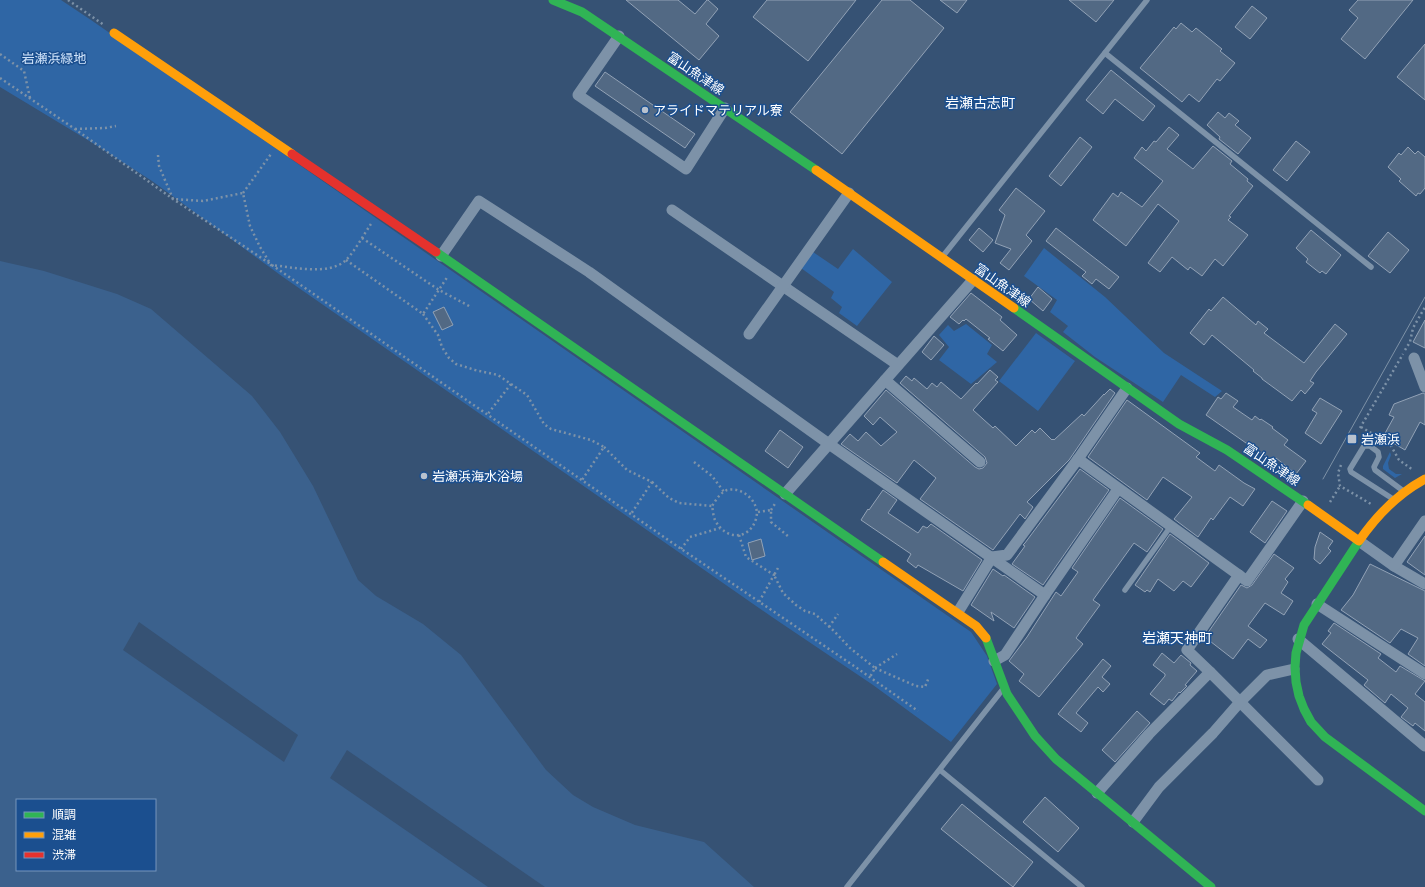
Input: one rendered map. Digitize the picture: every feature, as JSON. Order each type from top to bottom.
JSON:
[{"type":"street","name":"富山魚津線","points":[[553,0],[570,3],[849,193],[1179,424],[1227,450],[1359,541]]},
{"type":"street","points":[[114,33],[379,213],[958,612],[976,626],[985,636],[1005,688],[1019,714],[1035,736],[1056,758],[1211,887]]},
{"type":"street","points":[[619,36],[578,95],[686,169],[725,108]]},
{"type":"street","points":[[749,334],[849,193]]},
{"type":"street","points":[[441,256],[479,201],[589,272],[828,444],[1045,595]]},
{"type":"street","points":[[672,210],[898,365]]},
{"type":"street","points":[[785,494],[974,280]]},
{"type":"street","points":[[1414,358],[1425,387]]},
{"type":"street","points":[[885,380],[980,462]]},
{"type":"street","points":[[992,557],[1007,555],[1078,459],[1127,388]]},
{"type":"street","points":[[1078,459],[1247,581],[1303,501]]},
{"type":"street","points":[[1425,479],[1393,499],[1359,541],[1304,625],[1298,639],[1294,669],[1296,686],[1302,706],[1320,733],[1425,811]]},
{"type":"street","points":[[994,661],[1005,655],[1118,489]]},
{"type":"street","points":[[1394,566],[1425,521]]},
{"type":"street","points":[[1359,541],[1394,566],[1425,584]]},
{"type":"street","points":[[958,612],[992,557]]},
{"type":"street","points":[[1238,575],[1187,650],[1318,780]]},
{"type":"street","points":[[1317,604],[1425,674]]},
{"type":"street","points":[[1298,639],[1425,746]]},
{"type":"street","points":[[1133,822],[1159,787],[1213,733],[1240,702],[1267,675],[1294,669]]},
{"type":"street","points":[[1097,793],[1149,734],[1210,672]]},
{"type":"lane","points":[[942,258],[1147,0]]},
{"type":"lane","points":[[1105,53],[1371,267]]},
{"type":"lane","points":[[1393,499],[1351,472],[1350,469],[1364,446],[1370,446],[1378,452],[1379,457],[1374,467],[1375,470],[1404,491]]},
{"type":"lane","points":[[1125,590],[1170,526]]},
{"type":"lane","points":[[847,887],[1005,688]]},
{"type":"lane","points":[[940,770],[1082,887]]},
{"type":"path","points":[[68,0],[114,33]]},
{"type":"path","points":[[0,54],[24,71],[30,98]]},
{"type":"path","points":[[0,78],[173,199],[918,711]]},
{"type":"path","points":[[75,129],[116,126]]},
{"type":"path","points":[[173,199],[203,201],[244,193],[278,144]]},
{"type":"path","points":[[158,155],[160,166],[173,199]]},
{"type":"path","points":[[244,193],[250,226],[271,265]]},
{"type":"path","points":[[271,265],[304,269],[330,269],[346,260],[379,213]]},
{"type":"path","points":[[362,238],[439,290],[471,307]]},
{"type":"path","points":[[346,260],[423,314],[438,335],[442,347],[449,358],[456,364],[475,370],[498,374],[527,395],[544,424],[551,430],[591,440],[604,447],[627,470],[652,482],[669,498],[679,503],[712,506]]},
{"type":"path","points":[[423,314],[455,266]]},
{"type":"path","points":[[1413,470],[1399,460],[1390,444],[1360,427],[1410,342],[1413,328],[1425,307]]},
{"type":"path","points":[[487,415],[511,384]]},
{"type":"path","points":[[582,480],[604,447]]},
{"type":"path","points":[[1329,504],[1340,486],[1338,473],[1343,461]]},
{"type":"path","points":[[694,462],[712,476],[724,492]]},
{"type":"path","points":[[632,514],[652,482]]},
{"type":"path","points":[[1340,486],[1372,504]]},
{"type":"path","points":[[727,490],[736,490],[748,495],[755,504],[758,512],[753,527],[744,534],[735,536],[725,532],[720,528],[714,519],[712,506],[718,496],[724,492],[727,490]]},
{"type":"path","points":[[758,512],[771,510],[771,522],[789,537]]},
{"type":"path","points":[[681,549],[690,536],[720,528]]},
{"type":"path","points":[[739,535],[746,556],[774,575],[783,593],[805,611],[815,614],[850,648],[875,668],[916,686],[926,687],[929,677]]},
{"type":"path","points":[[759,602],[778,568]]},
{"type":"path","points":[[829,627],[838,614]]},
{"type":"path","points":[[870,677],[875,668],[897,654]]},
{"type":"green space","name":"岩瀬浜緑地","points":[[0,0],[61,0],[91,20],[971,632],[987,656],[997,684],[951,742],[873,685],[772,617],[283,277],[152,181],[0,87]]},
{"type":"green space","points":[[1044,248],[1105,297],[1164,353],[1222,391],[1215,397],[1181,375],[1163,402],[1095,357],[1063,332],[1068,326],[1050,312],[1057,300],[1024,276]]},
{"type":"green space","points":[[853,249],[892,282],[857,326],[839,313],[842,307],[831,298],[834,292],[801,268],[813,252],[838,269]]},
{"type":"green space","points":[[966,324],[992,345],[987,354],[997,362],[971,384],[939,360],[949,347],[939,335],[948,325],[954,331]]},
{"type":"green space","points":[[1036,333],[1075,361],[1038,411],[999,381]]},
{"type":"green space","points":[[1390,452],[1391,455],[1388,463],[1389,469],[1396,474],[1402,474],[1395,478],[1383,469]]},
{"type":"shaded area","points":[[0,261],[44,271],[117,294],[151,309],[252,396],[280,432],[313,486],[358,580],[376,596],[423,624],[461,655],[546,770],[573,795],[593,807],[635,825],[704,842],[754,887],[0,887]]},
{"type":"pier","points":[[139,622],[298,735],[284,762],[123,650]]},
{"type":"pier","points":[[347,750],[545,887],[488,887],[330,778]]},
{"type":"building","points":[[626,0],[678,0],[695,14],[708,0],[718,9],[706,24],[719,36],[699,60]]},
{"type":"building","points":[[767,0],[856,0],[808,61],[753,17]]},
{"type":"building","points":[[882,0],[910,0],[944,28],[842,154],[790,112]]},
{"type":"building","points":[[940,0],[967,0],[957,13]]},
{"type":"building","points":[[1069,0],[1114,0],[1096,22]]},
{"type":"building","points":[[1358,0],[1413,0],[1365,59],[1341,39],[1358,18],[1349,10]]},
{"type":"building","points":[[1252,6],[1267,18],[1250,39],[1235,27]]},
{"type":"building","points":[[1181,23],[1192,32],[1196,28],[1222,49],[1220,51],[1235,63],[1220,81],[1217,79],[1199,102],[1189,94],[1182,102],[1140,68],[1174,27],[1176,29]]},
{"type":"building","points":[[1425,44],[1425,100],[1397,77]]},
{"type":"building","points":[[1111,70],[1155,106],[1143,121],[1115,99],[1103,114],[1086,100]]},
{"type":"building","name":"アライドマテリアル寮","points":[[605,72],[695,134],[685,148],[595,86]]},
{"type":"building","points":[[1218,112],[1225,118],[1229,113],[1239,121],[1235,125],[1251,138],[1238,154],[1219,139],[1220,137],[1207,125]]},
{"type":"building","points":[[1169,127],[1179,135],[1167,149],[1193,169],[1213,146],[1232,161],[1230,164],[1248,179],[1247,181],[1253,186],[1229,216],[1231,217],[1228,220],[1248,235],[1223,266],[1215,259],[1202,276],[1190,267],[1188,270],[1172,257],[1160,272],[1148,263],[1179,221],[1158,204],[1126,246],[1093,220],[1113,193],[1118,197],[1121,192],[1142,207],[1163,181],[1134,158],[1142,147],[1146,151]]},
{"type":"building","points":[[1080,137],[1092,147],[1061,186],[1049,176]]},
{"type":"building","points":[[1296,141],[1310,152],[1287,181],[1273,170]]},
{"type":"building","points":[[1408,147],[1415,154],[1418,151],[1425,157],[1425,188],[1416,196],[1399,181],[1401,179],[1388,167],[1399,153],[1401,155]]},
{"type":"building","points":[[1016,188],[1045,211],[1026,235],[1032,241],[1009,270],[1000,263],[1011,249],[995,243],[1005,215],[999,210]]},
{"type":"building","points":[[979,228],[993,240],[983,252],[969,240]]},
{"type":"building","points":[[1056,228],[1119,277],[1109,289],[1096,279],[1092,284],[1082,276],[1086,272],[1046,241]]},
{"type":"building","points":[[1311,230],[1341,255],[1326,274],[1322,271],[1320,273],[1306,262],[1308,259],[1296,248]]},
{"type":"building","points":[[1388,232],[1409,250],[1390,273],[1368,256]]},
{"type":"building","points":[[1038,287],[1052,299],[1043,311],[1029,299]]},
{"type":"building","points":[[971,293],[1002,317],[1000,320],[1017,335],[1003,351],[988,339],[990,338],[966,319],[959,324],[950,317]]},
{"type":"building","points":[[1223,297],[1256,325],[1258,321],[1268,329],[1264,333],[1304,363],[1335,324],[1347,334],[1316,372],[1310,381],[1314,383],[1305,394],[1301,390],[1292,401],[1262,379],[1253,371],[1254,370],[1212,335],[1204,345],[1190,333],[1209,309],[1211,311]]},
{"type":"building","points":[[444,307],[453,325],[442,330],[433,312]]},
{"type":"building","points":[[1425,320],[1425,348],[1413,342]]},
{"type":"building","points":[[934,336],[944,345],[931,360],[922,352]]},
{"type":"building","points":[[990,370],[998,377],[995,380],[998,382],[973,410],[993,428],[995,426],[1016,446],[1032,430],[1035,433],[1040,428],[1052,440],[1054,440],[1082,414],[1084,416],[1110,389],[1115,393],[1069,460],[1027,502],[1033,507],[1025,519],[1020,514],[993,550],[920,499],[936,478],[914,460],[897,483],[841,444],[850,434],[858,441],[866,432],[881,446],[897,432],[880,417],[873,425],[864,416],[886,390],[975,467],[979,469],[983,468],[987,463],[985,457],[900,383],[906,376],[912,381],[914,378],[927,389],[932,383],[937,387],[941,382],[961,399]]},
{"type":"building","points":[[1226,393],[1238,401],[1233,407],[1252,420],[1255,416],[1260,420],[1261,419],[1288,440],[1284,445],[1306,461],[1296,474],[1276,458],[1274,461],[1256,450],[1206,415],[1218,397],[1221,399]]},
{"type":"building","points":[[1423,393],[1425,394],[1425,425],[1420,422],[1405,450],[1383,437],[1394,417],[1389,415],[1394,404]]},
{"type":"building","points":[[1320,398],[1342,411],[1321,444],[1305,433],[1317,413],[1312,410]]},
{"type":"building","points":[[1127,400],[1200,453],[1196,457],[1215,471],[1219,465],[1255,489],[1243,506],[1230,497],[1213,520],[1211,518],[1198,537],[1174,519],[1192,497],[1163,477],[1147,500],[1088,457]]},
{"type":"building","points":[[780,430],[803,447],[788,468],[765,451]]},
{"type":"building","points":[[1080,469],[1109,490],[1043,585],[1012,564],[1025,546],[1023,545]]},
{"type":"building","points":[[883,490],[897,500],[888,513],[918,533],[923,526],[927,528],[931,524],[982,560],[963,591],[918,565],[916,568],[907,561],[911,554],[861,520]]},
{"type":"building","points":[[1120,498],[1163,529],[1147,552],[1134,543],[1093,600],[1100,605],[1076,638],[1083,644],[1039,697],[1019,681],[1024,674],[1009,661],[1027,637],[1056,592],[1061,596],[1078,572],[1072,568]]},
{"type":"building","points":[[1272,501],[1287,511],[1265,543],[1250,532]]},
{"type":"building","points":[[1320,532],[1333,541],[1328,548],[1331,551],[1320,564],[1314,559],[1315,547]]},
{"type":"building","points":[[1170,534],[1209,563],[1191,587],[1183,581],[1174,591],[1158,579],[1150,592],[1147,590],[1145,592],[1135,585]]},
{"type":"building","points":[[1425,536],[1425,575],[1407,562]]},
{"type":"building","points":[[761,539],[765,556],[752,560],[748,543]]},
{"type":"building","points":[[1274,554],[1294,568],[1285,579],[1288,582],[1281,593],[1293,601],[1284,615],[1265,603],[1248,626],[1267,640],[1260,648],[1248,639],[1233,659],[1206,638],[1208,635],[1207,634],[1241,585],[1247,588],[1252,585]]},
{"type":"building","points":[[1370,564],[1425,591],[1425,666],[1408,654],[1418,638],[1401,629],[1390,643],[1341,610],[1353,595]]},
{"type":"building","points":[[993,569],[1035,597],[1014,628],[991,612],[994,621],[971,605]]},
{"type":"building","points":[[1334,623],[1381,654],[1378,658],[1396,672],[1400,666],[1425,681],[1415,694],[1425,702],[1425,731],[1415,723],[1413,726],[1401,717],[1408,708],[1391,694],[1385,703],[1364,685],[1368,680],[1322,644],[1331,633],[1328,631]]},
{"type":"building","points":[[1162,653],[1174,663],[1181,655],[1191,663],[1190,665],[1197,671],[1185,685],[1187,686],[1180,693],[1179,692],[1172,701],[1169,699],[1164,705],[1150,694],[1165,676],[1165,674],[1153,665]]},
{"type":"building","points":[[1103,659],[1111,666],[1102,677],[1110,684],[1103,692],[1098,687],[1076,713],[1088,723],[1081,732],[1058,714]]},
{"type":"building","points":[[1137,711],[1150,723],[1115,762],[1102,750]]},
{"type":"building","points":[[1045,797],[1079,828],[1058,852],[1023,822]]},
{"type":"building","points":[[962,804],[1033,862],[1013,887],[941,829]]},
{"type":"tram line","points":[[1323,479],[1425,297]]},
{"type":"traffic: fast","points":[[553,0],[582,12],[816,170]]},
{"type":"traffic: fast","points":[[436,252],[883,562]]},
{"type":"traffic: fast","points":[[1014,308],[1179,424],[1227,450],[1308,505]]},
{"type":"traffic: fast","points":[[1359,541],[1304,625],[1296,653],[1295,667],[1299,696],[1311,722],[1325,737],[1425,811]]},
{"type":"traffic: fast","points":[[986,638],[1007,694],[1035,736],[1056,759],[1211,887]]},
{"type":"traffic: slow","points":[[114,33],[292,154]]},
{"type":"traffic: slow","points":[[816,170],[1014,308]]},
{"type":"traffic: slow","points":[[1308,505],[1359,541],[1373,522],[1388,506],[1405,491],[1425,479]]},
{"type":"traffic: slow","points":[[883,562],[976,626],[986,638]]},
{"type":"traffic: jam","points":[[292,154],[436,252]]},
{"type":"place","name":"アライドマテリアル寮","points":[[645,110]]},
{"type":"place","name":"岩瀬浜","points":[[1352,439]]},
{"type":"place","name":"岩瀬浜海水浴場","points":[[424,476]]},
{"type":"district","name":"岩瀬古志町","points":[[980,103]]},
{"type":"district","name":"岩瀬天神町","points":[[1177,638]]}]
